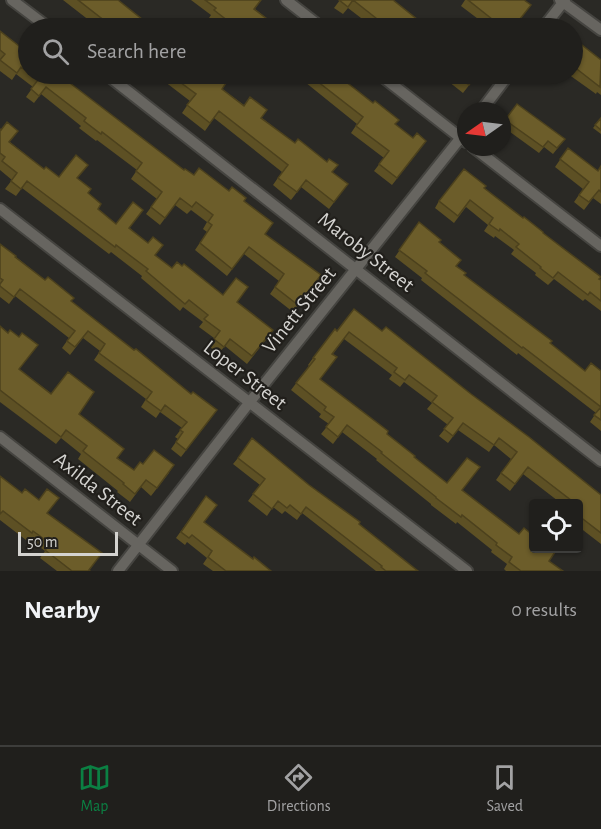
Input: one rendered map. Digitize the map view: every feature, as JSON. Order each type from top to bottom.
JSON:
[{"type":"street","points":[[12,0],[36,18]]},
{"type":"street","points":[[286,0],[309,18]]},
{"type":"street","points":[[550,18],[563,1],[601,30]]},
{"type":"street","name":"Maroby Street","points":[[119,84],[601,461]]},
{"type":"street","points":[[392,84],[457,132]]},
{"type":"street","points":[[488,102],[501,84]]},
{"type":"street","name":"Vinett Street","points":[[118,571],[249,403],[457,146]]},
{"type":"street","points":[[485,156],[601,246]]},
{"type":"street","name":"Loper Street","points":[[0,209],[467,571]]},
{"type":"street","name":"Axilda Street","points":[[0,437],[172,571]]},
{"type":"building","points":[[78,0],[118,0],[140,18],[101,18]]},
{"type":"building","points":[[205,0],[261,0],[254,9],[266,18],[224,18],[214,10],[216,8]]},
{"type":"building","points":[[339,0],[353,0],[348,7]]},
{"type":"building","points":[[353,0],[393,0],[416,18],[376,18]]},
{"type":"building","points":[[468,0],[524,0],[531,5],[521,18],[491,18]]},
{"type":"building","points":[[0,31],[18,45],[17,73],[0,60],[5,54],[0,50]]},
{"type":"building","points":[[583,46],[601,60],[600,87],[583,74]]},
{"type":"building","points":[[35,84],[71,84],[184,170],[194,175],[199,168],[229,191],[232,187],[246,198],[244,201],[273,223],[265,234],[321,275],[298,305],[275,287],[284,274],[249,247],[232,269],[200,243],[212,225],[208,222],[213,215],[196,202],[192,207],[180,198],[165,218],[151,207],[162,192],[136,171],[142,163],[84,121],[86,118],[46,87],[39,96],[31,89]]},
{"type":"building","points":[[182,84],[225,84],[222,89],[244,106],[250,97],[267,110],[261,118],[295,143],[298,139],[327,162],[329,159],[338,165],[332,172],[348,184],[334,202],[306,180],[297,192],[278,178],[288,165],[219,111],[210,123],[187,105],[196,94]]},
{"type":"building","points":[[321,84],[349,84],[399,120],[395,124],[413,138],[417,133],[426,141],[397,178],[379,164],[389,151],[356,126],[363,117]]},
{"type":"building","points":[[517,104],[565,139],[557,148],[548,141],[543,147],[511,124],[511,112]]},
{"type":"building","points":[[601,118],[601,130],[595,125]]},
{"type":"building","points":[[7,122],[18,131],[9,142],[44,169],[46,167],[59,177],[76,155],[88,165],[77,178],[91,189],[88,193],[101,204],[98,209],[116,224],[133,202],[143,210],[129,228],[148,243],[153,237],[163,245],[155,255],[172,268],[177,262],[182,266],[184,264],[223,295],[236,278],[248,287],[237,302],[273,330],[252,356],[230,339],[224,347],[214,339],[220,331],[204,319],[208,315],[189,300],[185,304],[146,271],[148,269],[116,245],[115,247],[27,181],[21,189],[11,181],[17,173],[2,161],[5,157],[0,153],[0,129]]},
{"type":"building","points":[[568,148],[598,171],[601,166],[601,192],[599,190],[589,202],[579,195],[589,182],[560,159]]},
{"type":"building","points":[[464,169],[486,186],[484,188],[601,277],[599,279],[601,280],[601,301],[590,292],[588,295],[558,272],[553,278],[540,268],[516,247],[519,244],[500,229],[499,231],[489,224],[493,218],[470,200],[458,216],[439,201]]},
{"type":"building","points":[[419,222],[461,260],[456,266],[466,273],[464,275],[552,341],[550,343],[585,371],[591,363],[601,371],[601,407],[425,273],[427,271],[399,250]]},
{"type":"building","points":[[0,244],[45,280],[48,277],[74,298],[71,301],[134,350],[136,349],[191,394],[193,392],[217,410],[186,450],[176,442],[183,432],[180,430],[187,422],[165,405],[161,411],[146,400],[152,392],[99,353],[105,344],[88,331],[75,347],[67,341],[75,331],[20,289],[14,297],[0,286],[3,280],[0,278]]},
{"type":"building","points":[[354,309],[382,331],[386,327],[601,495],[601,533],[583,519],[583,499],[569,499],[528,467],[515,484],[501,473],[517,452],[499,438],[494,445],[463,423],[453,436],[444,429],[453,418],[432,402],[437,396],[409,375],[405,380],[394,372],[397,368],[349,332],[332,354],[337,357],[320,379],[388,431],[387,434],[447,483],[467,458],[480,467],[462,490],[519,534],[524,528],[529,532],[529,553],[554,553],[549,561],[563,571],[521,571],[509,562],[512,557],[496,545],[497,543],[436,498],[347,425],[338,437],[326,427],[334,417],[324,410],[326,407],[296,383],[335,329],[337,331]]},
{"type":"building","points":[[0,326],[8,333],[10,330],[19,337],[22,333],[38,345],[19,369],[51,394],[68,372],[94,392],[79,414],[124,449],[117,458],[134,470],[140,462],[143,464],[154,450],[174,465],[157,488],[146,480],[135,494],[83,451],[87,446],[66,430],[61,437],[0,390]]},
{"type":"building","points":[[601,407],[601,420],[594,415]]},
{"type":"building","points":[[252,438],[309,485],[360,522],[359,524],[418,571],[386,571],[306,507],[301,514],[290,505],[287,508],[278,501],[272,509],[253,494],[265,479],[238,458]]},
{"type":"building","points":[[0,476],[22,493],[25,489],[39,500],[47,489],[59,498],[47,513],[102,553],[90,571],[72,571],[45,550],[51,544],[3,511],[0,514]]},
{"type":"building","points":[[206,496],[217,505],[204,522],[271,571],[226,571],[208,557],[212,551],[192,535],[189,538],[181,532]]}]
